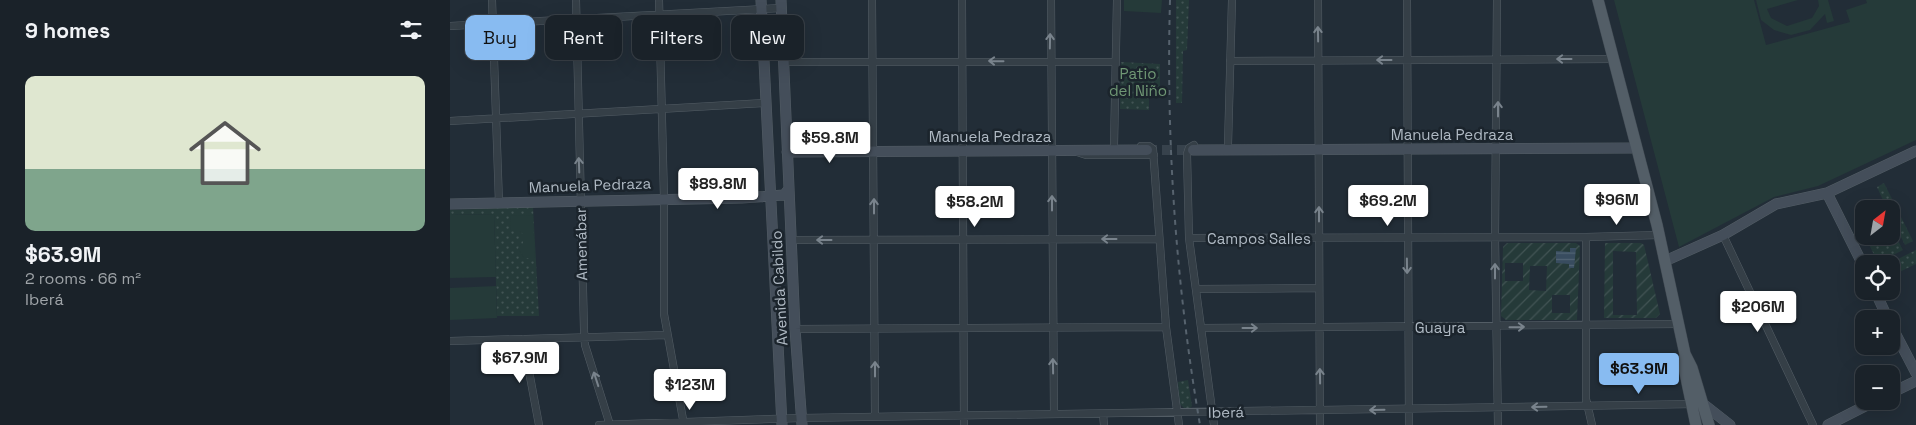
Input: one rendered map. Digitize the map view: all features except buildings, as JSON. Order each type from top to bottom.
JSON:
[{"type":"main road","points":[[1598,0],[1665,261],[1697,404],[1696,425]]},
{"type":"main road","name":"Avenida Cabildo","points":[[781,4],[795,329],[802,422]]},
{"type":"main road","name":"Avenida Cabildo","points":[[762,5],[782,422]]},
{"type":"main road","name":"Manuela Pedraza","points":[[1190,151],[1636,148]]},
{"type":"main road","name":"Manuela Pedraza","points":[[787,152],[1150,150]]},
{"type":"main road","points":[[1665,261],[1723,235],[1776,204],[1827,194],[1916,151]]},
{"type":"main road","name":"Manuela Pedraza","points":[[450,204],[771,196],[784,195],[789,189]]},
{"type":"main road","points":[[1827,194],[1858,255]]},
{"type":"main road","points":[[1900,342],[1916,373]]},
{"type":"main road","points":[[1900,389],[1916,381]]},
{"type":"main road","points":[[1697,404],[1709,425]]},
{"type":"main road","points":[[1697,404],[1730,425]]},
{"type":"main road","points":[[1828,425],[1858,410]]},
{"type":"street","points":[[492,0],[493,15]]},
{"type":"street","name":"Amenábar","points":[[576,0],[577,15]]},
{"type":"street","points":[[659,0],[659,15],[781,4]]},
{"type":"street","points":[[872,0],[875,417]]},
{"type":"street","points":[[962,0],[964,425]]},
{"type":"street","points":[[1051,0],[1054,414]]},
{"type":"street","points":[[1114,146],[1114,62],[1117,0]]},
{"type":"street","points":[[1228,146],[1232,0]]},
{"type":"street","points":[[1318,0],[1320,425]]},
{"type":"street","points":[[1407,0],[1409,425]]},
{"type":"street","points":[[1497,0],[1495,327],[1498,425]]},
{"type":"street","points":[[450,26],[465,25]]},
{"type":"street","points":[[1230,61],[1613,58]]},
{"type":"street","points":[[494,60],[499,203]]},
{"type":"street","name":"Amenábar","points":[[577,60],[584,338],[610,425]]},
{"type":"street","points":[[660,60],[664,198],[663,280],[667,335],[684,423]]},
{"type":"street","points":[[783,62],[1114,62]]},
{"type":"street","points":[[450,121],[766,103]]},
{"type":"street","name":"Manuela Pedraza","points":[[1190,151],[1195,145],[1254,146],[1268,150]]},
{"type":"street","name":"Manuela Pedraza","points":[[1074,151],[1088,146],[1114,146],[1150,150]]},
{"type":"street","points":[[1150,150],[1166,327],[1179,425]]},
{"type":"street","points":[[1190,151],[1189,238],[1214,425]]},
{"type":"street","name":"Campos Salles","points":[[1189,238],[1586,237],[1659,235]]},
{"type":"street","points":[[1723,235],[1813,425]]},
{"type":"street","points":[[1586,237],[1584,326],[1586,399],[1592,425]]},
{"type":"street","points":[[792,240],[1158,239]]},
{"type":"street","points":[[1196,289],[1318,288]]},
{"type":"street","name":"Guayra","points":[[1201,328],[1408,328],[1679,324]]},
{"type":"street","points":[[795,329],[1166,327]]},
{"type":"street","points":[[450,340],[667,335]]},
{"type":"street","points":[[523,339],[539,425]]},
{"type":"street","name":"Iberá","points":[[599,425],[802,422],[875,417],[891,421],[964,415],[1409,410],[1697,404]]},
{"type":"street","points":[[1103,414],[1104,425]]},
{"type":"green space","points":[[1124,0],[1162,0],[1161,13],[1124,11]]},
{"type":"green space","points":[[1176,0],[1189,0],[1187,50],[1183,51],[1182,103],[1176,103]]},
{"type":"green space","points":[[1614,0],[1754,0],[1766,45],[1850,22],[1846,10],[1867,3],[1866,0],[1916,0],[1916,140],[1818,186],[1774,197],[1679,247]]},
{"type":"green space","points":[[1756,0],[1798,0],[1767,9],[1771,18],[1787,26],[1812,18],[1819,6],[1818,0],[1828,0],[1834,21],[1827,23],[1825,14],[1810,30],[1791,35],[1774,30],[1761,20]]},
{"type":"green space","name":"Patio del Niño","points":[[1121,62],[1160,64],[1160,97],[1149,97],[1149,110],[1120,109]]},
{"type":"green space","points":[[1884,183],[1892,200],[1883,200],[1877,187]]},
{"type":"green space","points":[[533,207],[539,316],[497,316],[494,214],[450,215],[450,210]]},
{"type":"green space","points":[[494,214],[496,277],[450,278],[450,215]]},
{"type":"green space","points":[[533,215],[535,258],[524,258],[518,248],[523,243],[523,234],[519,231],[511,231],[510,216]]},
{"type":"green space","points":[[1900,215],[1913,241],[1905,245],[1900,235]]},
{"type":"green space","points":[[1507,243],[1576,243],[1580,246],[1577,320],[1506,320],[1501,316],[1503,247]],"holes":[[[1505,263],[1523,263],[1523,281],[1505,281]],[[1530,266],[1547,266],[1546,291],[1529,290]],[[1552,295],[1570,295],[1570,313],[1552,313]]]},
{"type":"green space","points":[[1605,243],[1641,243],[1644,245],[1660,314],[1656,318],[1604,318]],"holes":[[[1613,251],[1636,252],[1637,315],[1613,315]]]},
{"type":"green space","points":[[1900,244],[1903,250],[1893,255],[1874,255],[1869,245]]},
{"type":"green space","points":[[1916,250],[1916,264],[1900,272],[1900,258]]},
{"type":"green space","points":[[496,286],[497,318],[450,320],[450,288]]},
{"type":"green space","points":[[1188,380],[1192,406],[1189,409],[1184,408],[1180,404],[1178,382]]},
{"type":"water","points":[[1570,248],[1576,248],[1574,268],[1569,268],[1569,264],[1556,263],[1556,251],[1570,252]]},
{"type":"tunnel","points":[[1147,150],[1193,150]]},
{"type":"railway","points":[[1170,0],[1170,107],[1174,213],[1185,320],[1200,425]]}]
